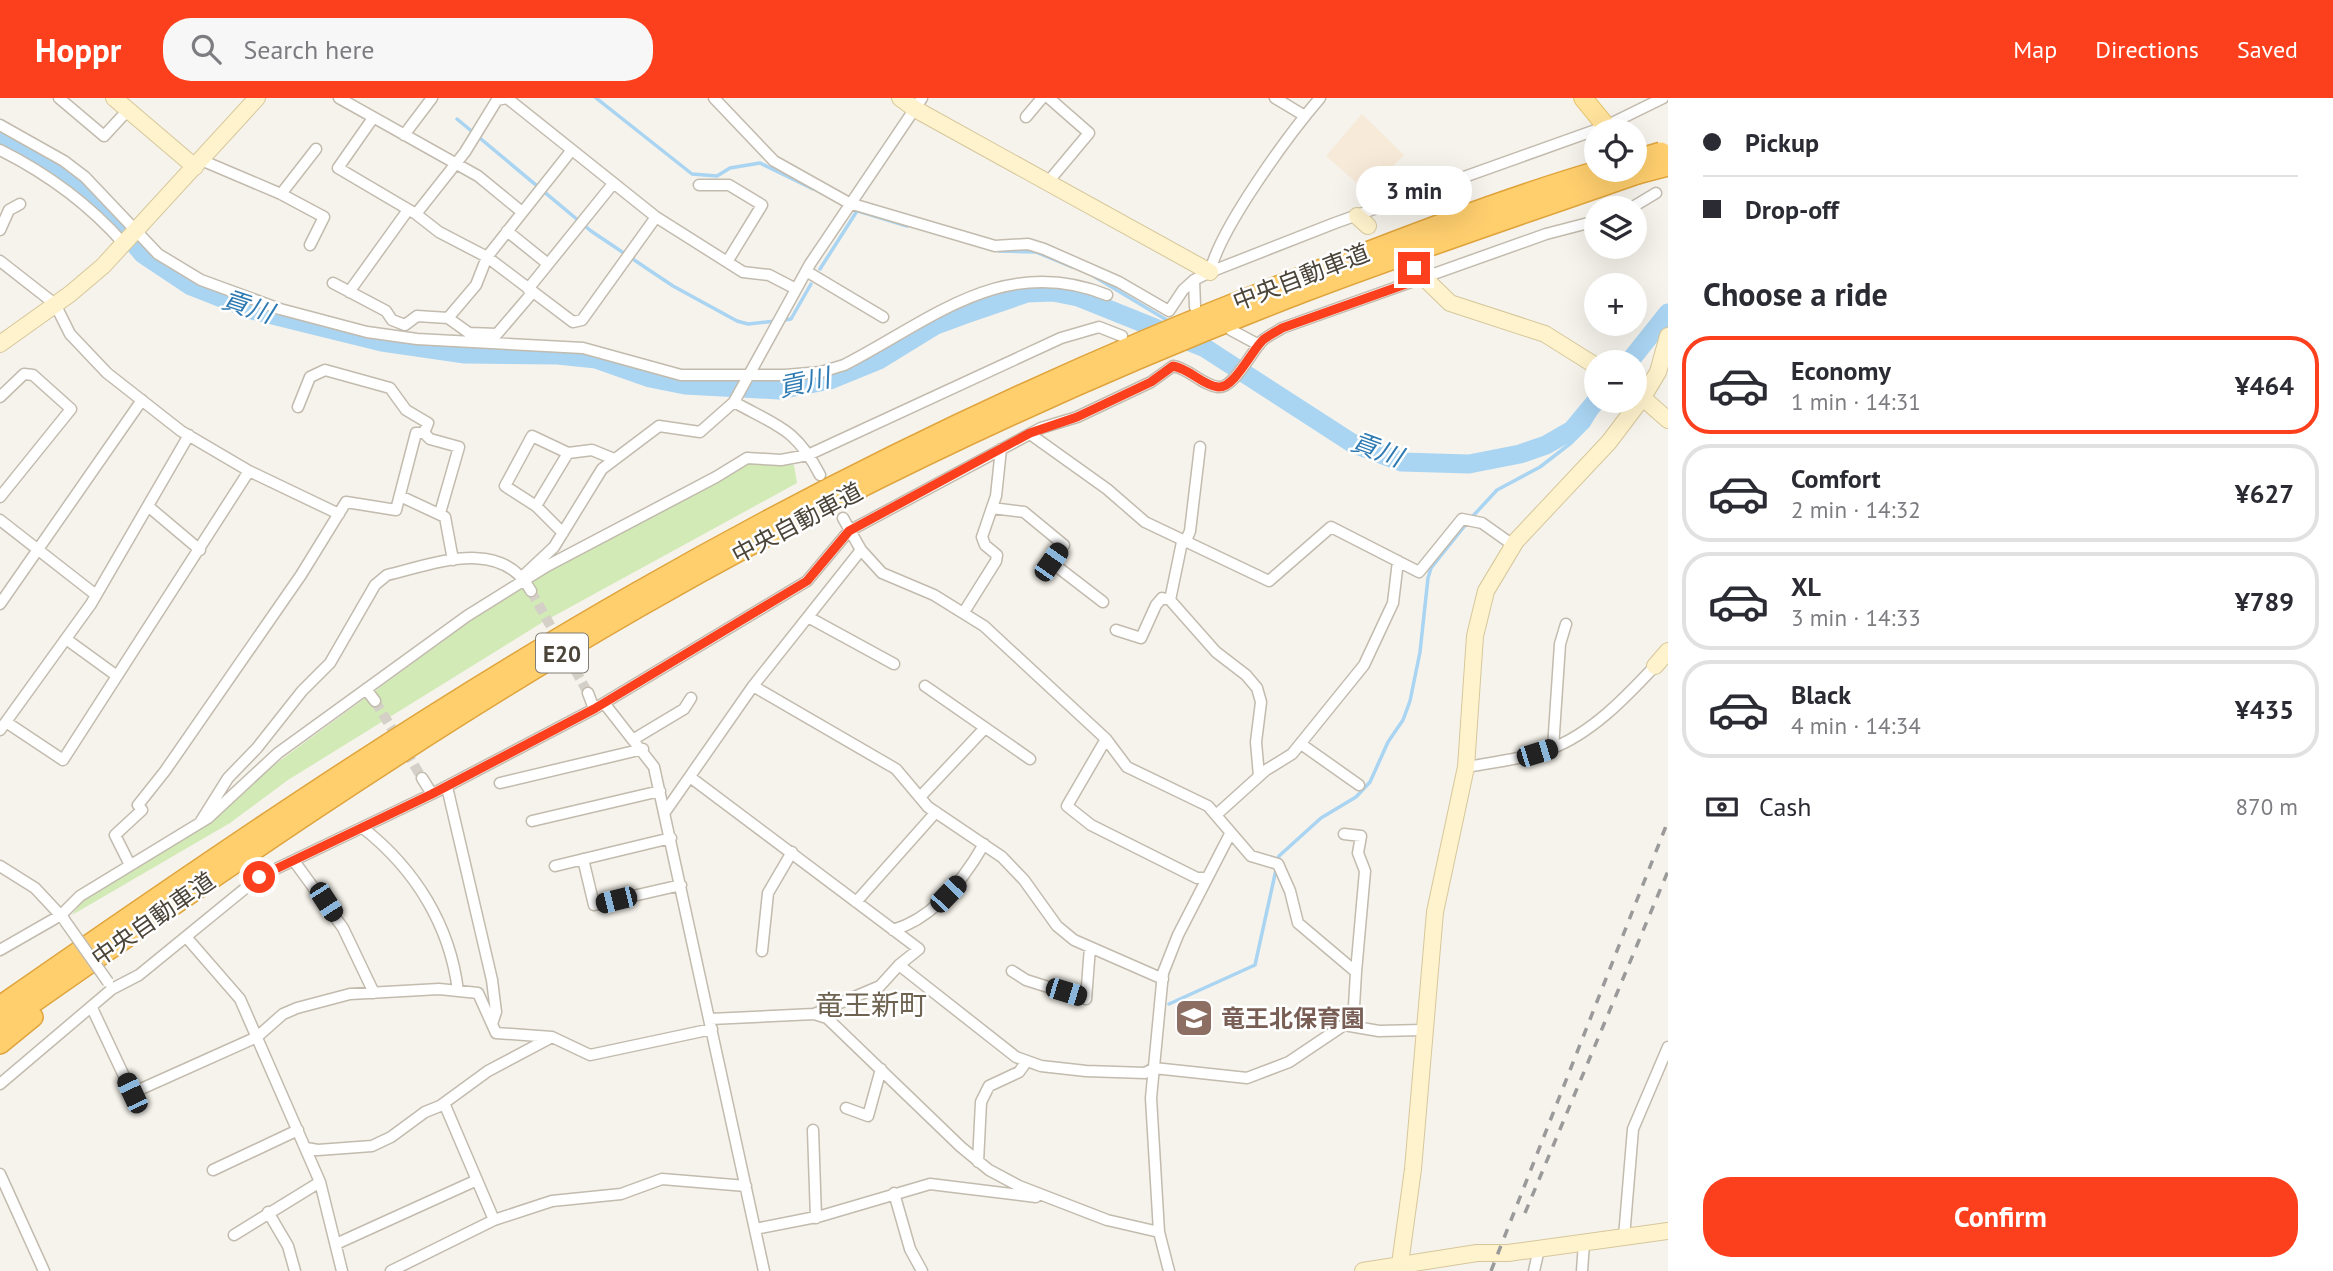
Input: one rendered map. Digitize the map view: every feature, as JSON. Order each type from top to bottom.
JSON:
[{"type":"highway","name":"中央自動車道","points":[[1647,163],[1665,156]]},
{"type":"highway","name":"中央自動車道","points":[[0,1026],[193,891],[422,740],[640,606],[895,471],[1165,358],[1209,321],[1375,248],[1584,175]]},
{"type":"highway","name":"中央自動車道","points":[[0,1006],[141,907],[415,726],[634,594],[889,458],[1147,337],[1209,321],[1436,243],[1597,182]]},
{"type":"highway","points":[[0,1044],[193,891]]},
{"type":"highway","points":[[0,992],[141,907]]},
{"type":"main road","points":[[1583,98],[1599,119]]},
{"type":"main road","points":[[1647,162],[1668,178]]},
{"type":"street","points":[[59,98],[104,136],[128,110]]},
{"type":"street","points":[[114,98],[198,163],[281,194],[324,217],[310,245]]},
{"type":"street","points":[[0,344],[55,304],[124,244],[257,98]]},
{"type":"street","points":[[339,98],[478,176],[522,212]]},
{"type":"street","points":[[404,135],[432,98]]},
{"type":"street","points":[[349,292],[412,212],[456,163],[480,129],[495,99],[507,98],[612,185],[656,217],[743,272],[769,275],[796,289]]},
{"type":"street","points":[[714,98],[774,161],[847,206],[995,246],[1028,244],[1088,267],[1168,311],[1194,280],[1210,272],[1362,221],[1584,138]]},
{"type":"street","points":[[900,98],[918,103],[1048,182],[1210,272]]},
{"type":"street","points":[[1026,117],[1042,98]]},
{"type":"street","points":[[1048,182],[1089,133],[1049,98]]},
{"type":"street","points":[[1275,98],[1305,116]]},
{"type":"street","points":[[1210,272],[1214,256],[1235,218],[1320,98]]},
{"type":"street","points":[[1625,119],[1663,98]]},
{"type":"street","points":[[526,584],[554,547],[602,469],[659,426],[701,432],[734,402],[806,271],[918,103]]},
{"type":"street","points":[[373,118],[338,168],[412,212],[439,232],[486,257],[573,322],[582,320],[656,217]]},
{"type":"street","points":[[0,125],[75,169],[158,254],[212,285],[280,309],[367,332],[417,339],[583,348],[681,375],[746,377],[821,372],[844,365],[970,295],[1045,282],[1083,282],[1107,295]]},
{"type":"street","points":[[281,194],[316,149]]},
{"type":"street","points":[[0,150],[63,186],[102,219],[124,244]]},
{"type":"street","points":[[448,318],[475,285],[486,257],[571,151]]},
{"type":"street","points":[[333,283],[386,311],[392,320],[405,325],[416,316],[448,318],[468,333],[497,334],[548,264],[612,185]]},
{"type":"street","points":[[699,185],[729,185],[762,205],[727,262]]},
{"type":"street","points":[[1647,198],[1656,193]]},
{"type":"street","points":[[0,230],[9,210],[20,204]]},
{"type":"street","points":[[0,1084],[92,1008],[110,985],[139,975],[259,877],[447,787],[594,709],[807,581],[849,531],[1030,433],[1090,411],[1151,382],[1165,358],[1216,387],[1223,387],[1231,382],[1259,345],[1282,328],[1418,273],[1584,224]]},
{"type":"street","points":[[507,231],[548,264]]},
{"type":"street","points":[[0,261],[55,304],[81,349],[142,400],[189,435],[249,471],[339,514]]},
{"type":"street","points":[[1083,282],[1088,267]]},
{"type":"street","points":[[806,271],[883,317]]},
{"type":"street","points":[[1418,273],[1450,303],[1545,334],[1584,358]]},
{"type":"street","points":[[1194,280],[1209,321],[1259,345]]},
{"type":"street","points":[[0,950],[63,918],[80,896],[199,823],[278,753],[467,617],[526,584],[547,566],[716,478],[747,458],[781,460],[810,454],[1061,338],[1099,327],[1122,336]]},
{"type":"street","points":[[1647,385],[1658,372],[1668,336]]},
{"type":"street","points":[[298,407],[310,377],[325,370],[390,388],[406,410],[428,423],[424,433]]},
{"type":"street","points":[[0,397],[24,374],[33,375],[71,409],[0,497]]},
{"type":"street","points":[[0,604],[142,400]]},
{"type":"street","points":[[1647,401],[1668,421]]},
{"type":"street","points":[[734,402],[785,428],[802,443],[820,475]]},
{"type":"street","points":[[1400,1264],[1413,1170],[1435,912],[1466,767],[1475,636],[1486,591],[1513,545],[1609,442],[1627,413]]},
{"type":"street","points":[[130,865],[116,835],[142,810],[138,805],[165,771],[301,575],[346,502],[396,510],[416,433],[424,433],[430,439],[459,447],[440,513]]},
{"type":"street","points":[[1030,433],[1107,489],[1144,522],[1269,581],[1331,527],[1419,572],[1462,519],[1477,522],[1513,545]]},
{"type":"street","points":[[189,435],[96,595],[3,726],[63,760],[249,471]]},
{"type":"street","points":[[563,533],[536,506],[505,486],[531,436],[568,453],[592,450],[614,459]]},
{"type":"street","points":[[1171,600],[1184,542],[1190,531],[1200,447]]},
{"type":"street","points":[[964,612],[996,561],[997,555],[985,545],[982,537],[992,508],[1001,449]]},
{"type":"street","points":[[536,506],[568,453]]},
{"type":"street","points":[[400,496],[445,517],[453,560]]},
{"type":"street","points":[[149,507],[200,550]]},
{"type":"street","points":[[992,508],[1024,512],[1054,537],[1063,545],[1051,562],[1104,602]]},
{"type":"street","points":[[843,518],[862,550],[882,573],[934,595],[984,626],[1106,739],[1128,766],[1208,806],[1251,856],[1274,863],[1290,891],[1298,923],[1356,972]]},
{"type":"street","points":[[0,520],[96,595]]},
{"type":"street","points":[[666,812],[753,686],[862,550]]},
{"type":"street","points":[[199,823],[228,778],[257,748],[302,691],[330,663],[375,585],[387,575],[479,556],[489,558],[526,584]]},
{"type":"street","points":[[1216,815],[1259,776],[1301,744],[1369,656],[1393,603],[1398,561]]},
{"type":"street","points":[[1115,630],[1140,638],[1156,605],[1162,598],[1171,600],[1216,652],[1246,675],[1257,688],[1261,702],[1256,742],[1259,776]]},
{"type":"street","points":[[808,617],[894,664]]},
{"type":"street","points":[[1553,748],[1560,644],[1566,624]]},
{"type":"street","points":[[66,639],[117,676]]},
{"type":"street","points":[[1466,767],[1521,758],[1553,748],[1581,733],[1628,695],[1668,651]]},
{"type":"street","points":[[753,686],[896,769],[936,812],[985,844],[1024,880],[1057,926],[1090,947],[1163,979]]},
{"type":"street","points":[[925,686],[1030,759]]},
{"type":"street","points":[[366,690],[375,701]]},
{"type":"street","points":[[588,693],[594,709]]},
{"type":"street","points":[[634,738],[684,709],[691,698]]},
{"type":"street","points":[[604,703],[643,749],[654,767],[746,1186],[761,1270]]},
{"type":"street","points":[[920,797],[985,728]]},
{"type":"street","points":[[1106,739],[1067,806],[1091,825],[1197,878],[1206,878]]},
{"type":"street","points":[[1301,744],[1360,785]]},
{"type":"street","points":[[500,783],[643,749]]},
{"type":"street","points":[[92,1008],[132,1093],[257,1037],[283,1014],[350,994],[439,989],[478,993],[496,1033],[552,1037],[590,1055],[711,1024],[814,1014],[880,986],[899,965],[919,949],[690,777]]},
{"type":"street","points":[[422,778],[432,794]]},
{"type":"street","points":[[447,787],[492,980],[496,1012],[492,1024]]},
{"type":"street","points":[[532,821],[660,791]]},
{"type":"street","points":[[856,902],[936,812]]},
{"type":"street","points":[[363,828],[403,863],[437,915],[455,969],[458,991]]},
{"type":"street","points":[[1169,1271],[1159,1232],[1153,1149],[1154,1068],[1163,979],[1178,935],[1230,834]]},
{"type":"street","points":[[1344,834],[1361,836],[1359,853],[1365,871],[1353,1024]]},
{"type":"street","points":[[555,866],[671,838]]},
{"type":"street","points":[[893,930],[910,925],[948,894],[968,873],[985,844]]},
{"type":"street","points":[[762,951],[768,893],[792,852]]},
{"type":"street","points":[[583,859],[594,905],[681,885]]},
{"type":"street","points":[[293,861],[343,928],[374,993]]},
{"type":"street","points":[[0,866],[35,888],[63,918],[110,985]]},
{"type":"street","points":[[187,938],[240,999],[320,1182],[342,1271]]},
{"type":"street","points":[[1012,971],[1026,980],[1086,999],[1090,947]]},
{"type":"street","points":[[899,965],[954,1006],[994,1042],[1027,1061],[1041,1066],[1086,1072],[1144,1073],[1154,1068],[1247,1078],[1289,1062],[1345,1025],[1353,1024],[1379,1031],[1423,1030]]},
{"type":"street","points":[[814,1014],[827,1018],[989,1170],[1046,1197],[1130,1228],[1159,1232]]},
{"type":"street","points":[[306,1147],[318,1150],[372,1146],[444,1103],[488,1071],[552,1037]]},
{"type":"street","points":[[1624,1237],[1633,1129],[1668,1047]]},
{"type":"street","points":[[978,1162],[981,1102],[989,1086],[1019,1072],[1027,1061]]},
{"type":"street","points":[[846,1108],[868,1116],[881,1069]]},
{"type":"street","points":[[444,1103],[494,1220]]},
{"type":"street","points":[[213,1170],[298,1130]]},
{"type":"street","points":[[813,1130],[816,1217]]},
{"type":"street","points":[[0,1174],[44,1271]]},
{"type":"street","points":[[391,1271],[494,1220],[552,1201],[621,1194],[662,1179],[746,1186]]},
{"type":"street","points":[[336,1244],[477,1180]]},
{"type":"street","points":[[234,1235],[320,1182]]},
{"type":"street","points":[[755,1229],[816,1217],[930,1184],[1002,1195],[1046,1197]]},
{"type":"street","points":[[894,1193],[910,1249],[922,1271]]},
{"type":"street","points":[[268,1212],[288,1246],[295,1271]]},
{"type":"street","points":[[1363,1271],[1400,1264],[1668,1231]]},
{"type":"street","points":[[1582,1271],[1584,1242]]},
{"type":"street","points":[[1535,1271],[1539,1249]]},
{"type":"shaded area","points":[[1362,114],[1404,155],[1367,192],[1326,156]]},
{"type":"green space","points":[[750,463],[794,465],[797,483],[543,622],[288,780],[230,823],[72,915],[85,897],[212,821],[278,762],[499,600],[557,564]]},
{"type":"waterway","points":[[596,98],[692,174],[717,176],[730,168],[760,163],[813,189]]},
{"type":"waterway","points":[[457,119],[591,231],[673,286],[737,321],[748,324],[776,321]]},
{"type":"waterway","name":"貢川","points":[[0,137],[58,169],[90,192],[143,254],[191,286],[252,310],[382,342],[465,354],[558,355],[596,359],[650,378],[685,385],[779,390],[830,380],[879,360],[936,325],[963,315],[1027,293],[1053,292],[1078,297],[1205,348],[1352,443],[1402,462],[1469,464],[1520,454],[1546,445],[1572,430],[1586,413]]},
{"type":"waterway","points":[[820,269],[857,211]]},
{"type":"waterway","points":[[858,211],[907,226]]},
{"type":"waterway","points":[[999,251],[1036,252],[1072,267]]},
{"type":"waterway","points":[[1095,277],[1170,322]]},
{"type":"waterway","points":[[784,320],[791,319],[811,284]]},
{"type":"waterway","name":"貢川","points":[[1639,350],[1668,313]]},
{"type":"waterway","points":[[1472,517],[1497,490],[1540,467],[1571,443],[1588,426],[1596,413]]},
{"type":"waterway","points":[[1169,1004],[1255,965],[1279,856],[1321,818],[1356,797],[1370,782],[1388,742],[1403,720],[1410,701],[1420,652],[1431,568],[1467,523]]},
{"type":"tunnel","points":[[531,591],[588,693]]},
{"type":"tunnel","points":[[375,701],[422,778]]},
{"type":"railway","points":[[1491,1271],[1668,821]]},
{"type":"railway","points":[[1525,1213],[1668,871]]},
{"type":"place","name":"竜王北保育園","points":[[1194,1018]]},
{"type":"district","name":"竜王新町","points":[[871,1004]]},
{"type":"route","points":[[259,877],[432,794],[594,709],[727,626],[807,581],[849,531],[959,470],[1041,428],[1077,417],[1151,382],[1173,366],[1187,369],[1216,387],[1223,387],[1231,382],[1261,341],[1282,328],[1423,278],[1414,268]]}]
